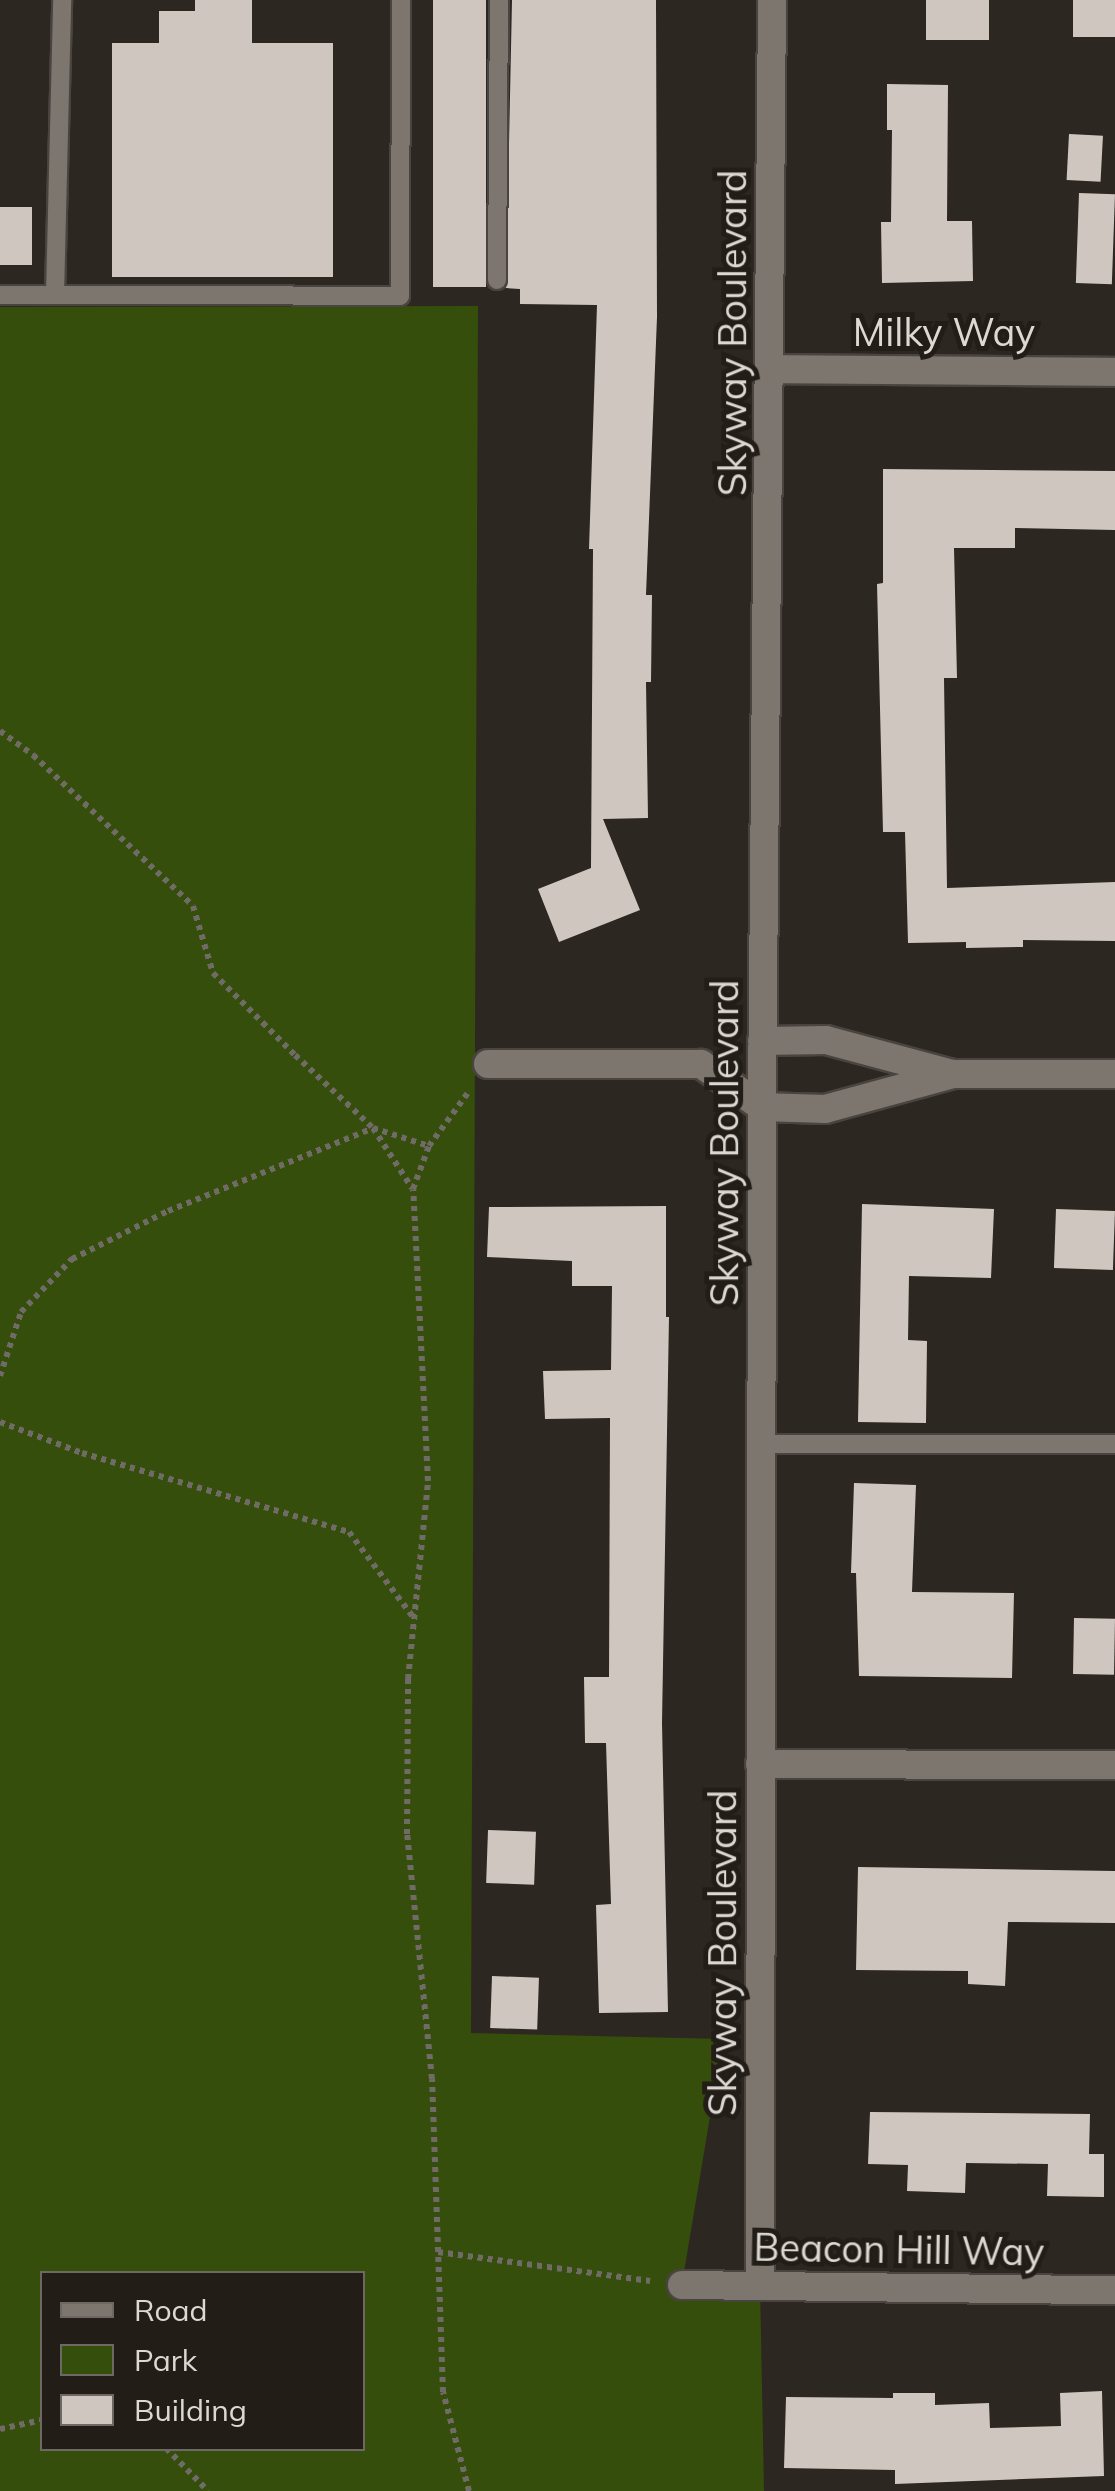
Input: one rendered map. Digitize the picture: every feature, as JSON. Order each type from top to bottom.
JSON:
[{"type":"street","name":"Skyway Boulevard","points":[[760,2286],[762,1041],[772,370],[772,0]]},
{"type":"street","name":"Milky Way","points":[[772,370],[1115,372]]},
{"type":"street","points":[[762,1041],[826,1040],[953,1074],[1115,1074]]},
{"type":"street","points":[[488,1064],[701,1064],[762,1107],[825,1109],[953,1074]]},
{"type":"street","points":[[760,1764],[1115,1765]]},
{"type":"street","name":"Beacon Hill Way","points":[[682,2285],[1115,2290]]},
{"type":"lane","points":[[56,295],[62,0]]},
{"type":"lane","points":[[0,295],[400,296],[401,0]]},
{"type":"lane","points":[[497,280],[499,0]]},
{"type":"lane","points":[[762,1444],[1115,1444]]},
{"type":"path","points":[[0,731],[33,756],[193,906],[213,974],[373,1128],[413,1189]]},
{"type":"path","points":[[469,2491],[443,2392],[432,2079],[408,1834],[408,1680],[428,1481],[413,1189],[429,1146],[488,1064]]},
{"type":"path","points":[[0,1376],[21,1312],[72,1259],[168,1211],[373,1128],[429,1146]]},
{"type":"path","points":[[0,1422],[82,1453],[349,1532],[414,1618]]},
{"type":"path","points":[[438,2252],[682,2285]]},
{"type":"path","points":[[0,2429],[40,2420]]},
{"type":"path","points":[[169,2451],[208,2491]]},
{"type":"green space","points":[[478,306],[471,2033],[723,2039],[682,2284],[760,2286],[764,2491],[0,2491],[0,307]]},
{"type":"building","points":[[195,0],[252,0],[252,43],[333,43],[333,277],[112,277],[112,43],[159,43],[159,11],[195,11]]},
{"type":"building","points":[[433,0],[486,0],[486,287],[433,287]]},
{"type":"building","points":[[512,0],[656,0],[657,317],[646,595],[652,595],[651,682],[646,682],[648,818],[603,819],[640,910],[559,942],[538,889],[591,868],[593,549],[589,549],[597,305],[520,304],[520,289],[506,288]]},
{"type":"building","points":[[926,0],[989,0],[989,40],[926,40]]},
{"type":"building","points":[[1073,0],[1115,0],[1115,37],[1073,37]]},
{"type":"building","points":[[887,84],[948,85],[947,221],[972,221],[973,281],[882,283],[881,222],[891,222],[892,130],[887,130]]},
{"type":"building","points":[[1069,134],[1103,136],[1101,182],[1067,180]]},
{"type":"building","points":[[1079,193],[1115,194],[1112,284],[1076,283]]},
{"type":"building","points":[[0,207],[32,207],[32,265],[0,265]]},
{"type":"building","points":[[883,469],[1115,471],[1115,530],[1015,528],[1015,548],[954,548],[957,678],[944,678],[947,888],[1115,882],[1115,941],[1023,940],[1023,947],[966,948],[966,942],[908,943],[905,832],[883,832],[877,584],[883,583]]},
{"type":"building","points":[[862,1204],[994,1209],[991,1278],[909,1276],[908,1340],[927,1341],[926,1423],[858,1422]]},
{"type":"building","points":[[666,1206],[669,1317],[662,1723],[668,2012],[599,2013],[596,1905],[611,1904],[606,1743],[585,1743],[584,1677],[609,1677],[610,1418],[545,1419],[543,1371],[611,1370],[612,1286],[572,1286],[572,1261],[487,1257],[489,1207]]},
{"type":"building","points":[[1056,1209],[1115,1211],[1113,1270],[1054,1268]]},
{"type":"building","points":[[854,1483],[916,1485],[912,1592],[1014,1593],[1012,1678],[859,1676],[856,1573],[851,1573]]},
{"type":"building","points":[[1074,1618],[1115,1619],[1114,1675],[1073,1674]]},
{"type":"building","points":[[488,1830],[536,1832],[534,1885],[486,1883]]},
{"type":"building","points":[[858,1867],[1115,1871],[1115,1923],[1008,1922],[1005,1986],[968,1984],[968,1971],[856,1970]]},
{"type":"building","points":[[492,1976],[539,1978],[537,2030],[490,2028]]},
{"type":"building","points":[[870,2112],[1090,2114],[1089,2154],[1104,2154],[1104,2197],[1047,2196],[1048,2164],[966,2163],[965,2193],[907,2191],[908,2165],[868,2164]]},
{"type":"building","points":[[1102,2391],[1104,2476],[895,2484],[895,2470],[784,2468],[786,2397],[893,2398],[893,2393],[935,2393],[935,2405],[989,2403],[990,2428],[1061,2426],[1060,2393]]}]
